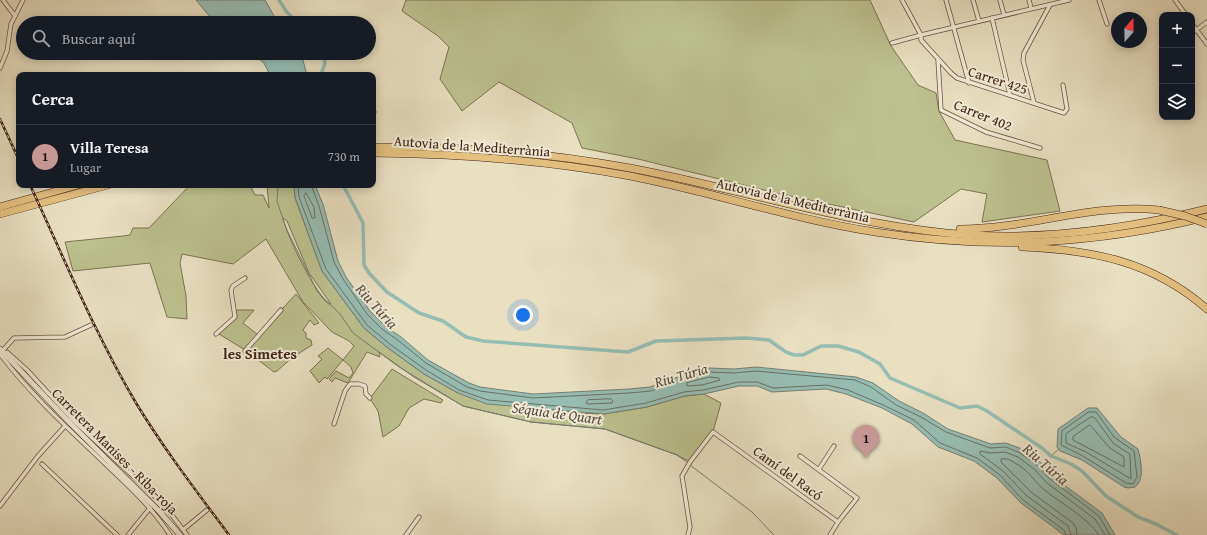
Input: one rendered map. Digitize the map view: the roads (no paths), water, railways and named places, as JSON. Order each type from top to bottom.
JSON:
[{"type":"highway","name":"Autovia de la Mediterrània","points":[[376,147],[469,148],[577,159],[678,178],[839,216],[904,228],[948,233],[1000,235],[1059,233],[1142,223],[1207,208]]},
{"type":"highway","name":"Autovia de la Mediterrània","points":[[376,153],[468,156],[577,167],[677,186],[872,232],[948,242],[990,244],[1067,241],[1110,236],[1174,225],[1207,217]]},
{"type":"highway","points":[[0,207],[67,188]]},
{"type":"highway","points":[[0,214],[97,188]]},
{"type":"highway","points":[[904,228],[909,226],[948,229],[987,229],[1098,210],[1130,208],[1159,210],[1185,216],[1207,224]]},
{"type":"highway","points":[[990,244],[998,246],[1086,252],[1130,262],[1173,283],[1207,309]]},
{"type":"main road","name":"Carretera Manises - Riba-roja","points":[[3,348],[33,384],[71,424],[145,496],[180,535]]},
{"type":"street","points":[[3,0],[15,16]]},
{"type":"street","points":[[0,68],[7,51],[8,33],[23,0]]},
{"type":"street","name":"Carrer 425","points":[[902,0],[921,40],[951,73],[969,83],[1064,113],[1067,109],[1063,85]]},
{"type":"street","points":[[946,0],[969,83]]},
{"type":"street","points":[[973,0],[979,21]]},
{"type":"street","points":[[1000,0],[1004,15]]},
{"type":"street","points":[[1029,0],[1031,8]]},
{"type":"street","points":[[892,43],[1031,8],[1050,5],[1059,1],[1069,0]]},
{"type":"street","points":[[1099,0],[1107,24]]},
{"type":"street","points":[[1175,0],[1184,12]]},
{"type":"street","points":[[1034,103],[1023,60],[1024,53],[1050,5]]},
{"type":"street","points":[[992,18],[1010,95]]},
{"type":"street","points":[[1207,22],[1196,30],[1207,44]]},
{"type":"street","name":"Carrer 402","points":[[938,59],[941,110],[986,132],[1040,148]]},
{"type":"street","points":[[216,334],[235,317],[231,290],[233,286],[245,278]]},
{"type":"street","points":[[245,351],[282,310]]},
{"type":"street","points":[[91,325],[64,337],[14,338],[3,348],[27,370],[74,421],[165,506],[188,535]]},
{"type":"street","points":[[0,354],[16,375],[65,426],[150,508],[170,535]]},
{"type":"street","points":[[334,424],[345,391],[350,384],[365,386],[366,394],[370,398]]},
{"type":"street","points":[[0,506],[38,456],[65,426]]},
{"type":"street","name":"Camí del Racó","points":[[688,535],[690,527],[682,482],[685,468],[712,432],[838,522]]},
{"type":"street","points":[[818,469],[834,446]]},
{"type":"street","points":[[800,456],[857,498],[838,522],[830,535]]},
{"type":"street","points":[[42,464],[117,535]]},
{"type":"street","points":[[128,535],[150,508]]},
{"type":"street","points":[[184,529],[207,510]]},
{"type":"street","points":[[406,535],[419,518]]},
{"type":"water","points":[[196,0],[265,0],[274,16],[209,16]]},
{"type":"water","points":[[260,60],[303,60],[306,72],[268,72],[264,63]]},
{"type":"water","points":[[294,188],[316,188],[323,204],[338,261],[346,277],[370,311],[385,326],[401,337],[428,360],[469,383],[480,387],[533,394],[650,387],[689,373],[709,368],[734,369],[756,367],[856,377],[873,383],[899,401],[923,413],[948,429],[991,444],[1006,443],[1022,449],[1041,463],[1052,476],[1102,513],[1115,535],[1064,535],[1021,503],[997,478],[974,461],[938,447],[912,424],[882,408],[846,394],[826,389],[772,392],[757,386],[739,386],[704,394],[685,396],[647,407],[604,414],[487,404],[458,393],[424,374],[388,348],[364,328],[322,271],[295,197]]},
{"type":"water","points":[[1088,408],[1097,408],[1121,437],[1138,449],[1141,464],[1141,475],[1138,484],[1135,487],[1124,487],[1082,460],[1060,451],[1057,447],[1058,429]]},
{"type":"waterway","points":[[279,0],[291,16]]},
{"type":"waterway","points":[[322,72],[324,60]]},
{"type":"waterway","name":"Séquia de Quart","points":[[278,188],[277,201],[286,228],[317,291],[326,302],[340,314],[353,333],[399,367],[463,406],[531,422],[605,429],[677,455],[688,463]]},
{"type":"waterway","name":"Riu Túria","points":[[345,188],[363,223],[364,265],[369,273],[387,292],[419,313],[443,321],[466,337],[483,341],[628,352],[656,341],[746,338],[769,340],[786,352],[794,355],[803,355],[821,346],[838,346],[859,352],[880,364],[890,378],[960,408],[977,406],[987,411],[1042,448],[1051,456],[1071,464],[1082,471],[1106,496],[1138,517],[1177,535]]},
{"type":"waterway","name":"Riu Túria","points":[[1051,456],[1059,449]]},
{"type":"waterway","name":"Séquia de Quart","points":[[690,465],[752,512],[774,535]]},
{"type":"railway","points":[[0,119],[16,154]]},
{"type":"railway","points":[[31,188],[80,296],[121,377],[158,437],[229,535]]},
{"type":"place","name":"Villa Teresa","points":[[866,458]]},
{"type":"district","name":"les Simetes","points":[[260,353]]}]
